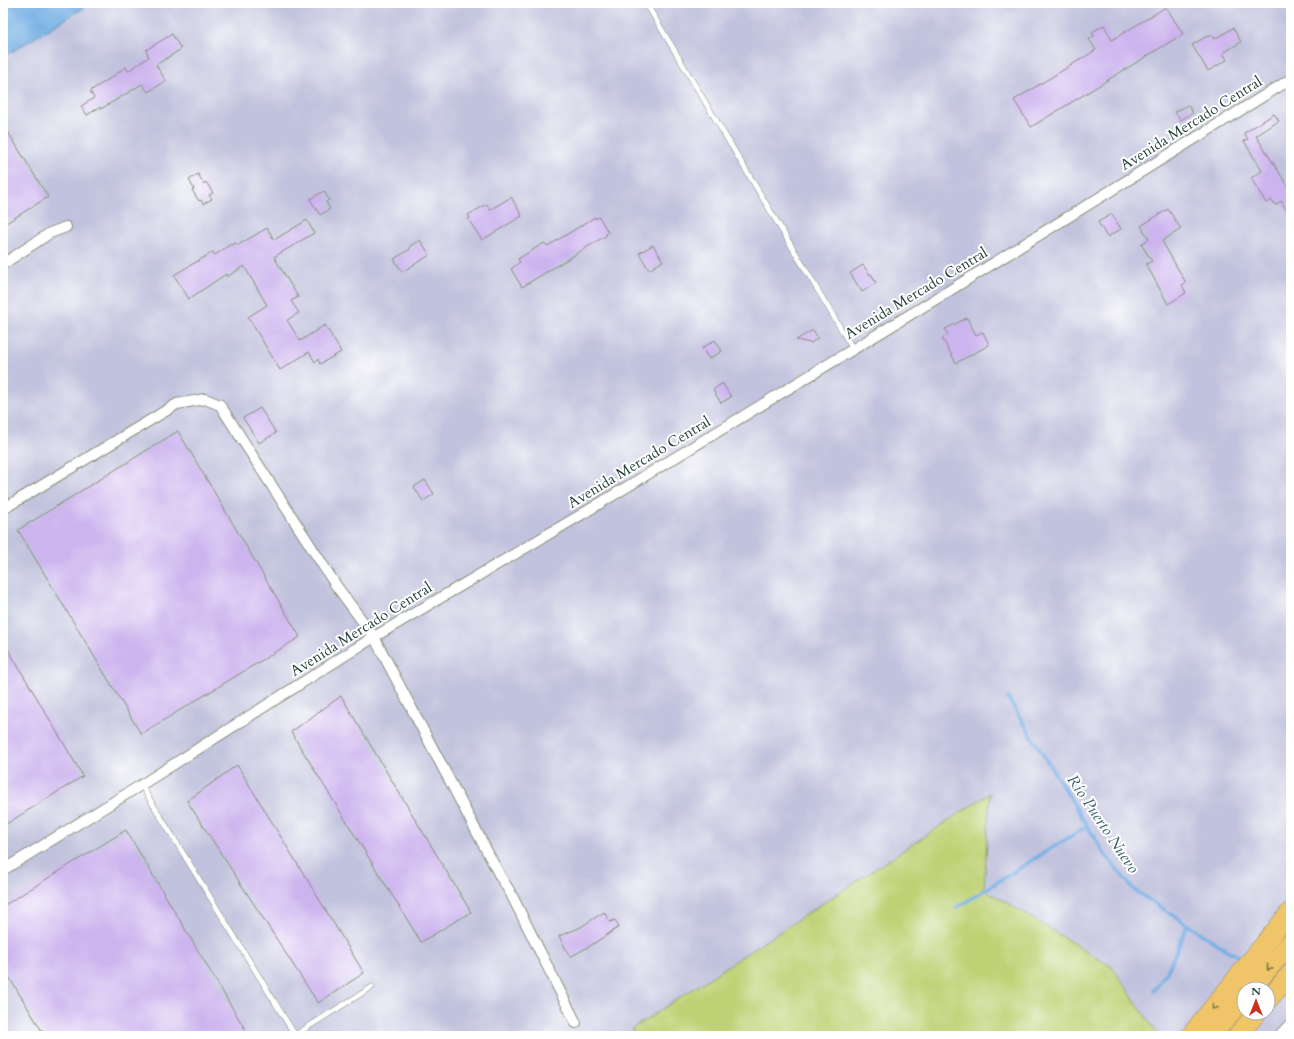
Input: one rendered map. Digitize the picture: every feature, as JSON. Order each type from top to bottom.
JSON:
[{"type":"highway","points":[[1249,981],[1267,941],[1291,911]]},
{"type":"highway","points":[[1253,981],[1288,945]]},
{"type":"highway","points":[[1276,990],[1291,973]]},
{"type":"highway","points":[[1190,1036],[1236,997]]},
{"type":"highway","points":[[1211,1036],[1236,1002]]},
{"type":"highway","points":[[1237,1036],[1250,1021]]},
{"type":"street","name":"Avenida Mercado Central","points":[[3,870],[141,785],[374,637],[579,516],[1291,80]]},
{"type":"street","points":[[3,264],[50,233],[66,227]]},
{"type":"street","points":[[3,509],[177,404],[205,400],[220,405],[336,584],[374,637],[500,876],[510,892],[576,1023]]},
{"type":"street","points":[[1280,1036],[1291,1023]]},
{"type":"lane","points":[[646,3],[853,349]]},
{"type":"lane","points":[[141,785],[295,1034],[372,986]]},
{"type":"shaded area","points":[[92,3],[1291,3],[1291,1036],[1159,1036],[1112,967],[983,889],[990,794],[633,1029],[635,1036],[3,1036],[3,57]]},
{"type":"green space","points":[[990,793],[984,889],[1112,967],[1159,1036],[635,1036],[632,1029]]},
{"type":"water","points":[[3,3],[92,3],[3,57]]},
{"type":"building","points":[[1166,7],[1183,34],[1031,127],[1014,100],[1096,50],[1089,39],[1094,36],[1092,32],[1104,25],[1112,40]]},
{"type":"building","points":[[1233,28],[1241,42],[1223,53],[1227,60],[1208,71],[1192,45],[1207,36],[1212,35],[1215,39]]},
{"type":"building","points":[[172,34],[181,49],[156,65],[166,81],[148,92],[142,84],[101,109],[100,107],[87,115],[81,106],[94,98],[90,91],[126,67],[128,71],[149,57],[146,50]]},
{"type":"building","points":[[1188,105],[1193,113],[1181,120],[1175,112]]},
{"type":"building","points":[[1274,114],[1279,121],[1256,136],[1291,191],[1291,217],[1281,201],[1275,205],[1272,200],[1266,203],[1251,178],[1262,171],[1244,141],[1248,139],[1244,133]]},
{"type":"building","points":[[3,124],[48,197],[3,225]]},
{"type":"building","points":[[198,174],[204,184],[206,182],[213,193],[209,195],[212,199],[203,204],[201,200],[199,201],[192,190],[194,189],[189,180]]},
{"type":"building","points":[[324,191],[329,200],[326,202],[330,209],[320,215],[310,199]]},
{"type":"building","points":[[511,197],[522,216],[482,240],[468,219],[470,218],[468,215],[487,204],[490,210]]},
{"type":"building","points":[[1168,209],[1181,229],[1162,241],[1186,283],[1182,285],[1186,293],[1168,304],[1146,264],[1152,261],[1141,244],[1149,239],[1141,226]]},
{"type":"building","points":[[1112,214],[1121,229],[1107,237],[1098,222]]},
{"type":"building","points":[[595,217],[596,219],[599,217],[608,232],[606,234],[607,235],[522,287],[511,269],[520,262],[518,259],[544,243],[548,246]]},
{"type":"building","points":[[307,220],[314,233],[274,257],[298,297],[291,301],[299,313],[287,320],[300,341],[325,325],[341,352],[320,364],[318,359],[315,362],[309,352],[280,370],[248,317],[267,305],[244,266],[227,277],[226,274],[189,299],[174,275],[213,252],[215,255],[231,244],[236,243],[238,245],[267,228],[274,240]]},
{"type":"building","points":[[420,240],[430,255],[402,272],[394,259],[410,249],[410,246]]},
{"type":"building","points":[[653,245],[663,261],[649,270],[639,253]]},
{"type":"building","points":[[863,265],[870,275],[871,274],[876,283],[862,292],[850,273]]},
{"type":"building","points":[[967,318],[976,335],[983,332],[989,345],[956,363],[942,338],[948,335],[945,329]]},
{"type":"building","points":[[813,330],[818,338],[811,343],[796,340]]},
{"type":"building","points":[[715,340],[722,351],[709,359],[702,348]]},
{"type":"building","points":[[723,384],[731,397],[721,403],[713,390]]},
{"type":"building","points":[[260,408],[276,433],[259,443],[243,418]]},
{"type":"building","points":[[178,431],[300,637],[141,734],[18,530]]},
{"type":"building","points":[[425,480],[434,494],[423,501],[414,487]]},
{"type":"building","points":[[3,641],[83,776],[3,826]]},
{"type":"building","points":[[341,696],[471,912],[421,942],[291,732]]},
{"type":"building","points":[[237,765],[364,973],[318,1003],[187,801]]},
{"type":"building","points":[[126,830],[249,1036],[45,1036],[3,967],[3,906]]},
{"type":"building","points":[[604,912],[610,922],[615,920],[619,927],[570,957],[559,936],[579,928]]},
{"type":"waterway","name":"Río Puerto Nuevo","points":[[1008,698],[1104,853],[1134,890],[1230,952],[1245,959]]},
{"type":"waterway","points":[[956,908],[1087,826]]},
{"type":"waterway","points":[[1154,991],[1168,970],[1187,925]]}]
